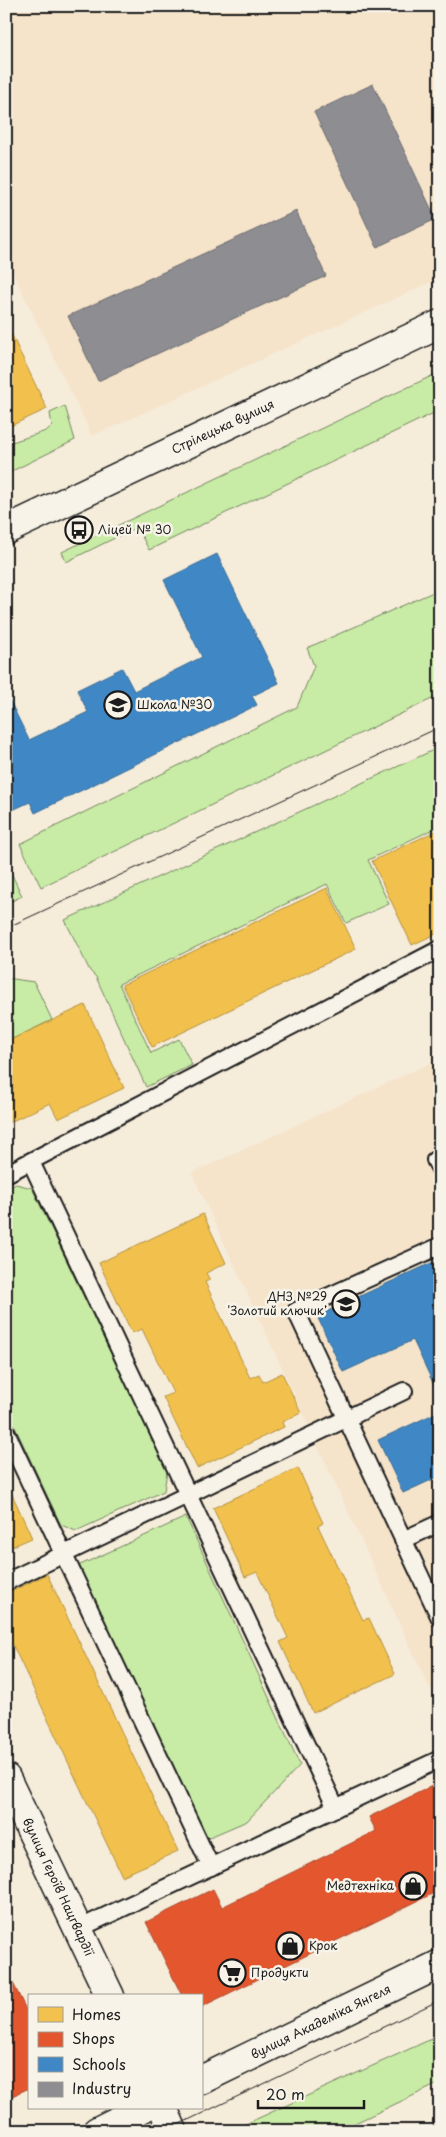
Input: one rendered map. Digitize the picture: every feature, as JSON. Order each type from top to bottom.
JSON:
[{"type":"main road","name":"Стрілецька вулиця","points":[[6,530],[440,324]]},
{"type":"main road","name":"вулиця Героїв Нацгвардії","points":[[6,1778],[109,1994]]},
{"type":"main road","name":"вулиця Академіка Янгеля","points":[[202,2080],[440,1964]]},
{"type":"main road","points":[[97,2131],[139,2110]]},
{"type":"main road","points":[[164,2110],[173,2131]]},
{"type":"lane","points":[[6,1174],[440,948]]},
{"type":"lane","points":[[31,1162],[336,1808]]},
{"type":"lane","points":[[440,1246],[296,1311],[440,1618]]},
{"type":"lane","points":[[6,1582],[404,1391]]},
{"type":"lane","points":[[6,1432],[211,1867]]},
{"type":"lane","points":[[403,1540],[440,1523]]},
{"type":"lane","points":[[78,1929],[440,1759]]},
{"type":"shaded area","points":[[6,6],[440,6],[440,278],[92,436],[6,258]]},
{"type":"shaded area","name":"ДНЗ №29 'Золотий ключик'","points":[[437,1060],[440,1066],[440,1684],[430,1689],[192,1173]]},
{"type":"green space","points":[[440,372],[440,410],[149,550],[137,527],[66,562],[62,552]]},
{"type":"green space","points":[[65,406],[75,440],[6,474],[6,444],[46,431],[52,426],[50,413]]},
{"type":"green space","points":[[440,589],[440,695],[41,887],[20,844],[297,707],[314,666],[307,648]]},
{"type":"green space","points":[[440,747],[440,826],[368,860],[389,904],[346,923],[327,884],[119,984],[151,1053],[179,1039],[192,1065],[146,1087],[96,977],[90,971],[65,920]]},
{"type":"green space","points":[[6,862],[22,896],[6,904]]},
{"type":"green space","points":[[6,978],[34,982],[52,1020],[6,1042]]},
{"type":"green space","points":[[16,1184],[32,1188],[167,1471],[164,1491],[76,1531],[61,1525],[6,1408],[6,1189]]},
{"type":"green space","points":[[186,1517],[300,1765],[247,1821],[205,1839],[78,1566]]},
{"type":"green space","points":[[440,2035],[440,2083],[338,2131],[238,2131],[237,2128]]},
{"type":"building: Homes","points":[[6,323],[47,409],[6,428]]},
{"type":"building: Homes","points":[[440,829],[440,932],[412,945],[372,861]]},
{"type":"building: Homes","points":[[327,888],[356,949],[152,1047],[122,985]]},
{"type":"building: Homes","points":[[85,1005],[124,1088],[58,1119],[50,1103],[6,1124],[6,1042]]},
{"type":"building: Homes","points":[[203,1214],[226,1263],[206,1273],[210,1280],[205,1282],[250,1378],[259,1374],[263,1382],[282,1373],[301,1413],[282,1422],[284,1427],[197,1468],[163,1397],[173,1393],[142,1329],[132,1333],[99,1263]]},
{"type":"building: Homes","points":[[298,1468],[323,1523],[318,1526],[363,1620],[369,1618],[395,1674],[313,1713],[280,1642],[288,1638],[257,1572],[245,1577],[213,1508]]},
{"type":"building: Homes","points":[[6,1481],[32,1538],[6,1549]]},
{"type":"building: Homes","points":[[47,1574],[178,1851],[122,1876],[6,1631],[6,1594]]},
{"type":"building: Shops","points":[[438,1783],[440,1788],[440,1890],[202,2007],[202,1994],[181,1994],[146,1922],[213,1889],[222,1907],[376,1831],[369,1817]]},
{"type":"building: Shops","points":[[13,1983],[28,2014],[28,2088],[6,2099],[6,1986]]},
{"type":"building: Schools","points":[[217,554],[279,683],[252,696],[257,705],[35,813],[30,802],[6,813],[6,693],[29,740],[88,712],[77,690],[122,668],[134,691],[202,657],[164,580]]},
{"type":"building: Schools","points":[[440,1259],[440,1327],[434,1330],[440,1342],[440,1398],[413,1340],[343,1372],[317,1316]]},
{"type":"building: Schools","points":[[440,1411],[440,1476],[403,1493],[378,1440]]},
{"type":"building: Industry","points":[[373,84],[436,219],[377,247],[314,112]]},
{"type":"building: Industry","points":[[296,211],[326,276],[98,381],[68,316]]},
{"type":"tram line","points":[[6,928],[440,727]]},
{"type":"tram line","points":[[165,2131],[440,2000]]},
{"type":"place","name":"Ліцей № 30","points":[[79,530]]},
{"type":"place","name":"Школа №30","points":[[118,705]]},
{"type":"place","name":"ДНЗ №29 'Золотий ключик'","points":[[346,1304]]},
{"type":"place","name":"Медтехніка","points":[[413,1886]]},
{"type":"place","name":"Крок","points":[[290,1946]]},
{"type":"place","name":"Продукти","points":[[232,1973]]}]
